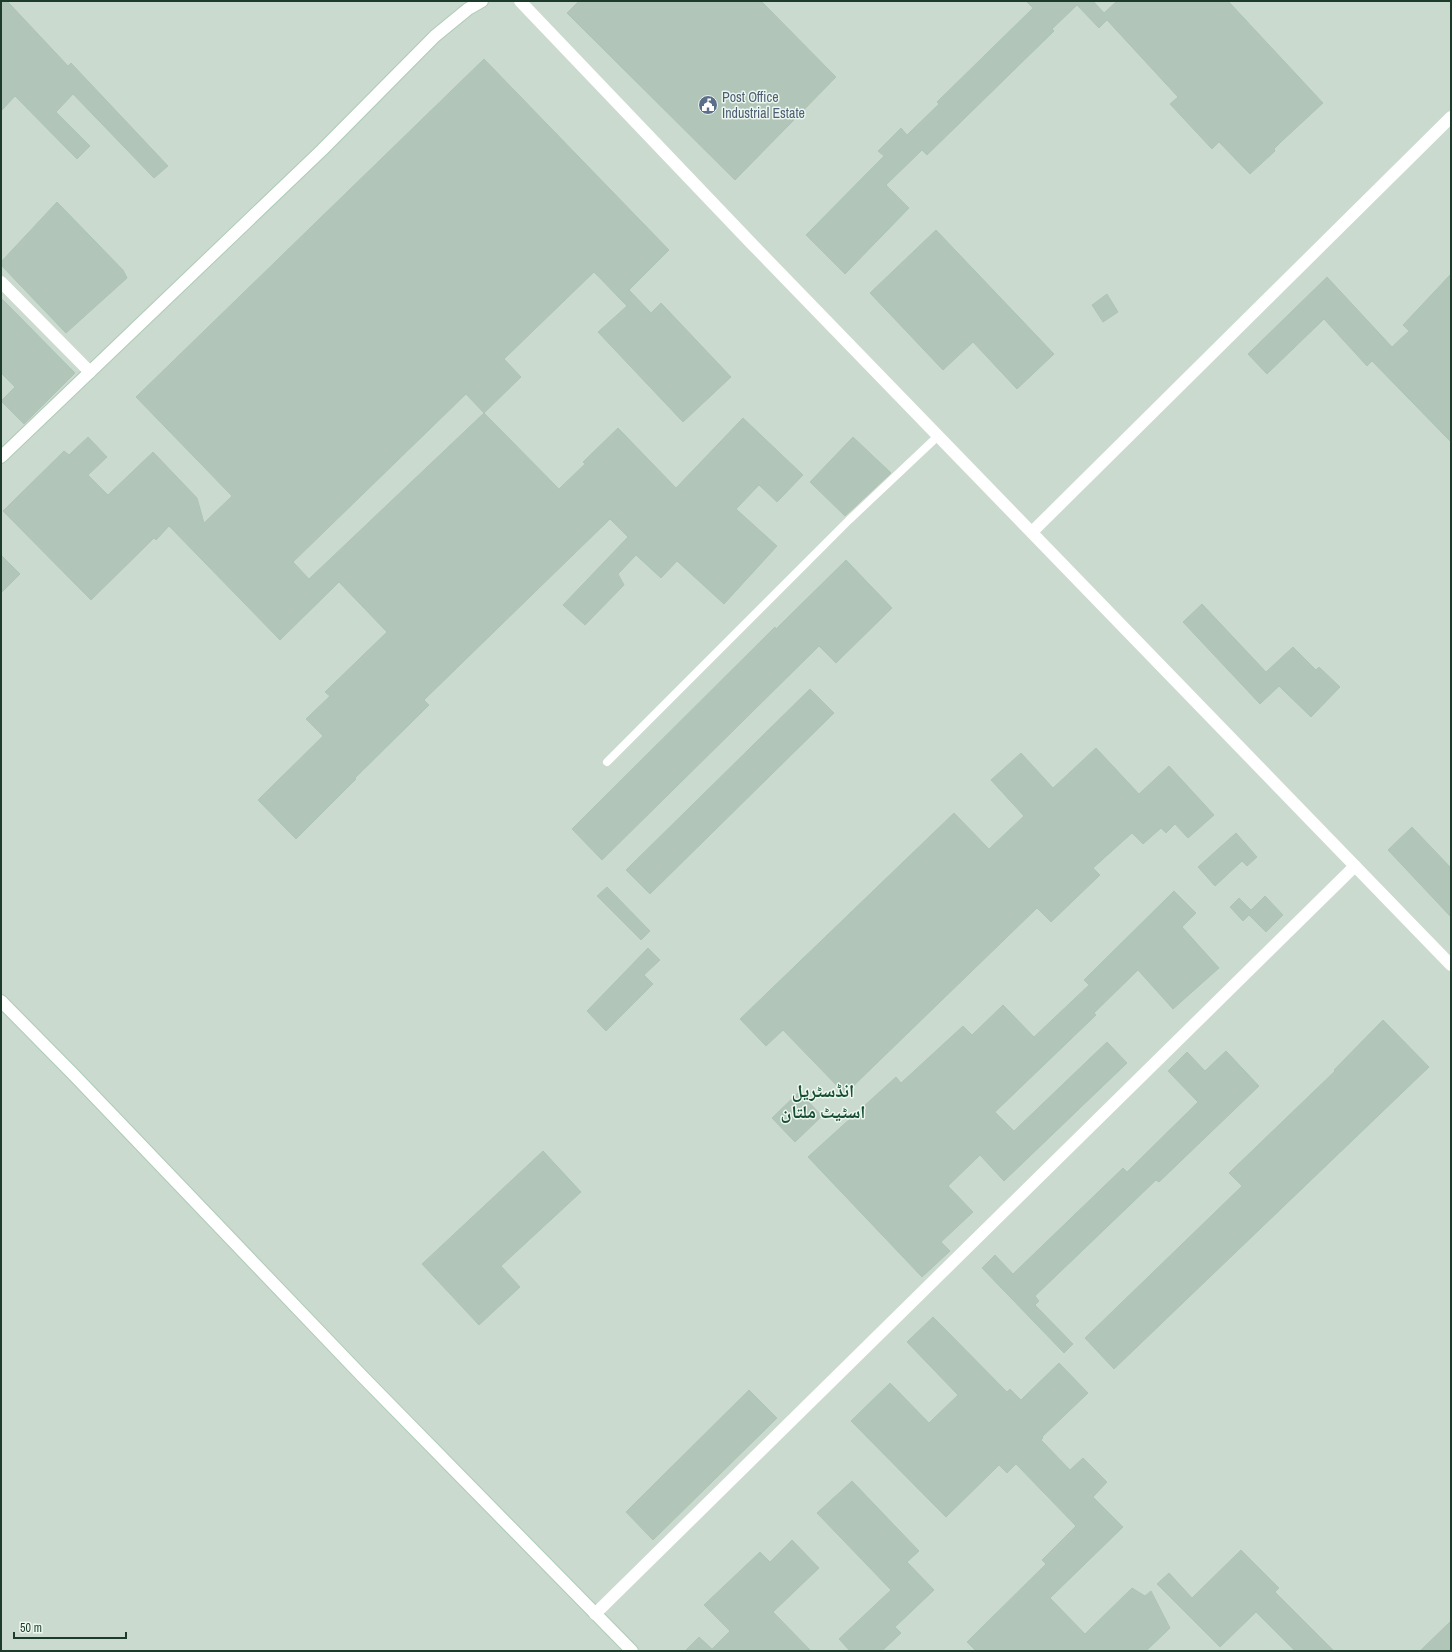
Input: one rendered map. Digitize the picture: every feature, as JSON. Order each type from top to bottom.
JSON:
[{"type":"street","points":[[1,457],[322,150],[435,36],[468,9],[482,1]]},
{"type":"street","points":[[520,1],[751,243],[1451,965]]},
{"type":"street","points":[[1032,532],[1451,117]]},
{"type":"street","points":[[1,282],[90,372]]},
{"type":"street","points":[[596,1614],[1355,866]]},
{"type":"street","points":[[1,1001],[74,1075],[363,1377],[632,1651]]},
{"type":"lane","points":[[608,762],[849,520],[938,436]]},
{"type":"shaded area","points":[[1,1],[1451,1],[1451,1651],[1,1651]]},
{"type":"building","points":[[1,1],[7,1],[68,66],[71,63],[168,166],[154,178],[73,94],[56,112],[90,146],[77,159],[15,96],[1,111]]},
{"type":"building","points":[[579,1],[761,1],[836,77],[735,180],[567,13]]},
{"type":"building","points":[[1026,1],[1093,1],[1104,13],[1117,1],[1228,1],[1323,103],[1282,141],[1274,149],[1275,151],[1250,174],[1219,142],[1212,149],[1170,104],[1178,97],[1107,20],[1099,28],[1077,5],[1052,29],[1054,31],[927,155],[922,150],[886,185],[909,208],[845,274],[806,235],[884,156],[878,151],[901,128],[907,135],[939,104],[937,102],[1033,8]]},
{"type":"building","points":[[484,59],[669,250],[629,290],[651,313],[661,303],[731,377],[683,422],[598,332],[627,306],[594,272],[504,359],[521,377],[484,413],[559,489],[585,464],[583,462],[618,428],[676,488],[743,418],[803,475],[777,502],[759,485],[736,509],[777,546],[724,604],[677,561],[661,578],[636,555],[618,574],[624,585],[585,625],[563,605],[628,537],[610,519],[424,700],[429,705],[296,839],[258,800],[323,736],[306,719],[330,696],[325,692],[387,632],[339,582],[280,640],[169,526],[156,540],[154,538],[91,600],[3,511],[64,451],[69,455],[88,437],[107,457],[88,475],[108,495],[153,452],[197,498],[204,523],[232,496],[136,397]],"holes":[[[466,394],[484,413],[309,579],[293,562]]]},
{"type":"building","points":[[57,202],[123,270],[127,278],[66,333],[1,265],[1,262]]},
{"type":"building","points":[[936,230],[1054,354],[1017,389],[973,342],[943,370],[870,293]]},
{"type":"building","points":[[1451,274],[1451,442],[1372,361],[1367,366],[1324,319],[1267,374],[1248,354],[1327,277],[1392,347],[1409,331],[1403,325]]},
{"type":"building","points":[[1107,294],[1118,312],[1103,322],[1092,305]]},
{"type":"building","points":[[1,298],[75,373],[24,424],[1,401],[15,387],[1,373]]},
{"type":"building","points":[[853,437],[891,473],[845,516],[810,482]]},
{"type":"building","points":[[1,555],[20,574],[1,593]]},
{"type":"building","points":[[846,560],[892,608],[836,663],[819,646],[602,860],[572,829],[775,627],[776,629]]},
{"type":"building","points":[[1202,604],[1266,672],[1293,647],[1316,670],[1319,667],[1340,687],[1311,717],[1279,686],[1260,704],[1183,622]]},
{"type":"building","points":[[810,689],[834,713],[650,894],[626,870]]},
{"type":"building","points":[[1096,748],[1139,794],[1169,766],[1214,815],[1188,838],[1175,824],[1166,833],[1161,828],[1143,844],[1132,833],[1093,868],[1100,875],[1051,922],[1037,908],[845,1094],[783,1030],[766,1046],[740,1019],[954,813],[989,849],[1024,816],[991,780],[1021,753],[1053,788]]},
{"type":"building","points":[[1412,827],[1451,868],[1451,917],[1388,850]]},
{"type":"building","points":[[1236,833],[1257,857],[1247,866],[1242,861],[1215,886],[1198,867]]},
{"type":"building","points":[[607,887],[650,931],[641,940],[597,896]]},
{"type":"building","points":[[1174,891],[1196,913],[1182,927],[1219,968],[1173,1009],[1138,970],[1094,1013],[1096,1015],[995,1112],[1014,1131],[1107,1042],[1127,1063],[1004,1181],[980,1155],[948,1186],[973,1212],[941,1242],[950,1251],[922,1277],[808,1157],[896,1077],[901,1083],[963,1026],[972,1035],[1003,1005],[1034,1037],[1089,985],[1084,980]]},
{"type":"building","points":[[1265,896],[1283,915],[1266,932],[1249,915],[1243,921],[1230,907],[1239,898],[1251,910]]},
{"type":"building","points":[[648,948],[660,960],[644,975],[653,984],[606,1031],[587,1011]]},
{"type":"building","points":[[1383,1020],[1429,1067],[1114,1369],[1085,1338],[1242,1186],[1229,1173],[1335,1071],[1334,1070]]},
{"type":"building","points":[[1226,1051],[1259,1086],[1159,1182],[1156,1180],[1035,1296],[1039,1301],[1035,1305],[1073,1344],[1064,1353],[982,1268],[995,1255],[1013,1274],[1123,1168],[1127,1172],[1198,1102],[1168,1071],[1187,1052],[1205,1071]]},
{"type":"building","points":[[799,1092],[822,1116],[795,1142],[772,1118]]},
{"type":"building","points":[[543,1151],[581,1192],[501,1266],[520,1287],[479,1325],[422,1264]]},
{"type":"building","points":[[933,1317],[1007,1392],[1010,1389],[1021,1400],[1059,1363],[1088,1393],[1042,1437],[1043,1438],[1041,1440],[1070,1470],[1083,1458],[1107,1482],[1093,1497],[1123,1527],[1050,1598],[1085,1634],[1132,1588],[1145,1596],[1151,1591],[1170,1628],[1146,1651],[976,1651],[967,1642],[1046,1564],[1042,1560],[1076,1526],[1016,1464],[1007,1473],[999,1465],[946,1517],[851,1421],[890,1383],[929,1423],[958,1395],[907,1342]]},
{"type":"building","points":[[749,1390],[777,1418],[653,1540],[626,1512]]},
{"type":"building","points":[[852,1481],[919,1551],[907,1562],[934,1590],[895,1627],[901,1633],[882,1651],[850,1651],[839,1639],[891,1590],[817,1513]]},
{"type":"building","points":[[792,1540],[819,1568],[773,1612],[811,1651],[685,1651],[699,1637],[712,1649],[730,1631],[704,1605],[760,1552],[770,1562]]},
{"type":"building","points":[[1241,1550],[1279,1588],[1275,1592],[1334,1651],[1295,1651],[1256,1612],[1220,1647],[1157,1584],[1169,1573],[1192,1598]]},
{"type":"building","points":[[1451,1621],[1451,1651],[1420,1651]]},
{"type":"place","name":"Post Office Industrial Estate","points":[[708,105]]},
{"type":"district","name":"انڈسٹریل اسٹیٹ ملتان","points":[[823,1100]]}]
